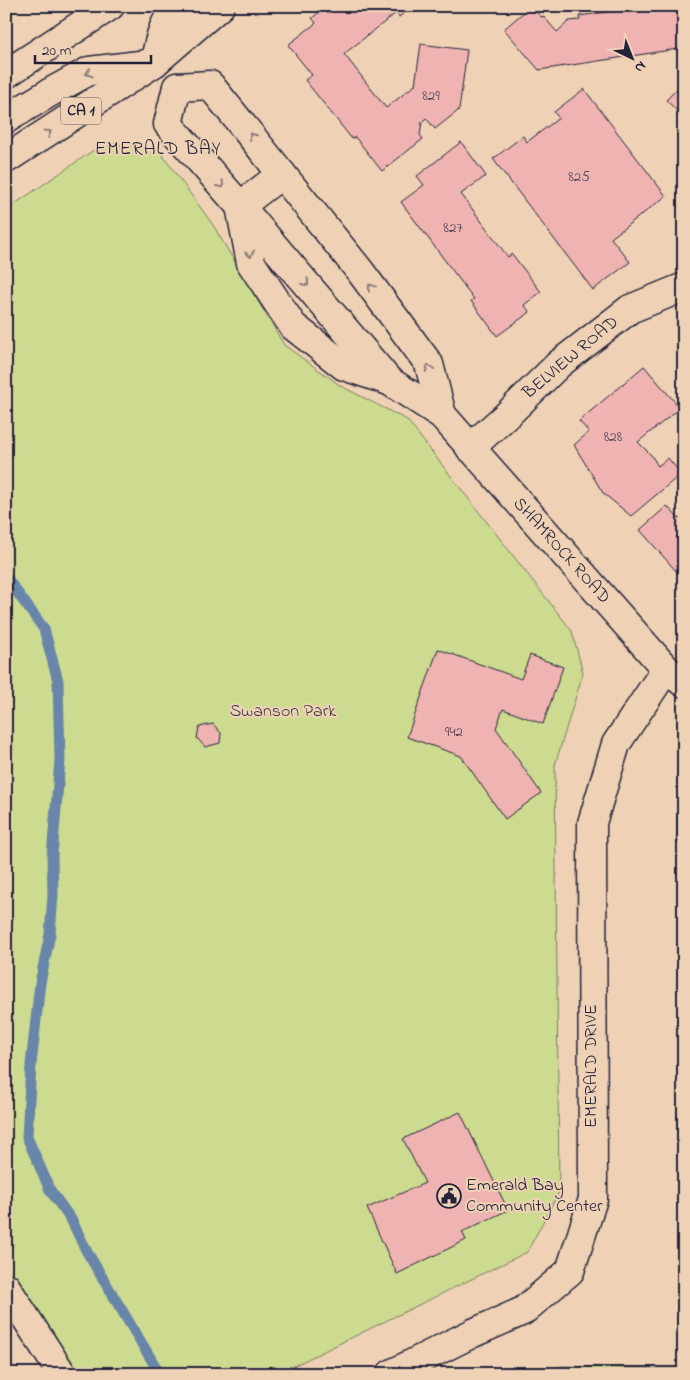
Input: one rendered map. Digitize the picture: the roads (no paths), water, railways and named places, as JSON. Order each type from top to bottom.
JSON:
[{"type":"main road","points":[[6,74],[110,6]]},
{"type":"main road","points":[[154,63],[163,27],[170,14],[179,6]]},
{"type":"main road","name":"CA 1","points":[[6,158],[154,63],[220,6]]},
{"type":"main road","points":[[154,63],[176,87]]},
{"type":"main road","points":[[6,119],[89,71],[154,63]]},
{"type":"main road","name":"SHAMROCK ROAD","points":[[389,381],[168,124],[176,87],[210,85],[360,272],[429,364],[442,415]]},
{"type":"main road","points":[[240,206],[282,174]]},
{"type":"main road","name":"SHAMROCK ROAD","points":[[240,206],[251,263],[293,326],[344,366],[389,381],[442,415],[675,676]]},
{"type":"main road","name":"BELVIEW ROAD","points":[[470,448],[506,416],[558,364],[630,309],[684,287]]},
{"type":"main road","points":[[365,352],[400,326]]},
{"type":"main road","name":"EMERALD DRIVE","points":[[391,1374],[473,1333],[524,1312],[570,1271],[593,1199],[592,823],[616,744],[675,676]]},
{"type":"main road","points":[[6,1288],[62,1374]]},
{"type":"waterway","points":[[6,577],[44,629],[58,681],[60,760],[52,856],[53,895],[50,934],[40,983],[31,1065],[27,1137],[50,1190],[72,1221],[87,1252],[160,1374]]},
{"type":"place","name":"Emerald Bay Community Center","points":[[449,1196]]},
{"type":"district","name":"EMERALD BAY","points":[[158,149]]},
{"type":"park label","name":"Swanson Park","points":[[283,712]]}]
